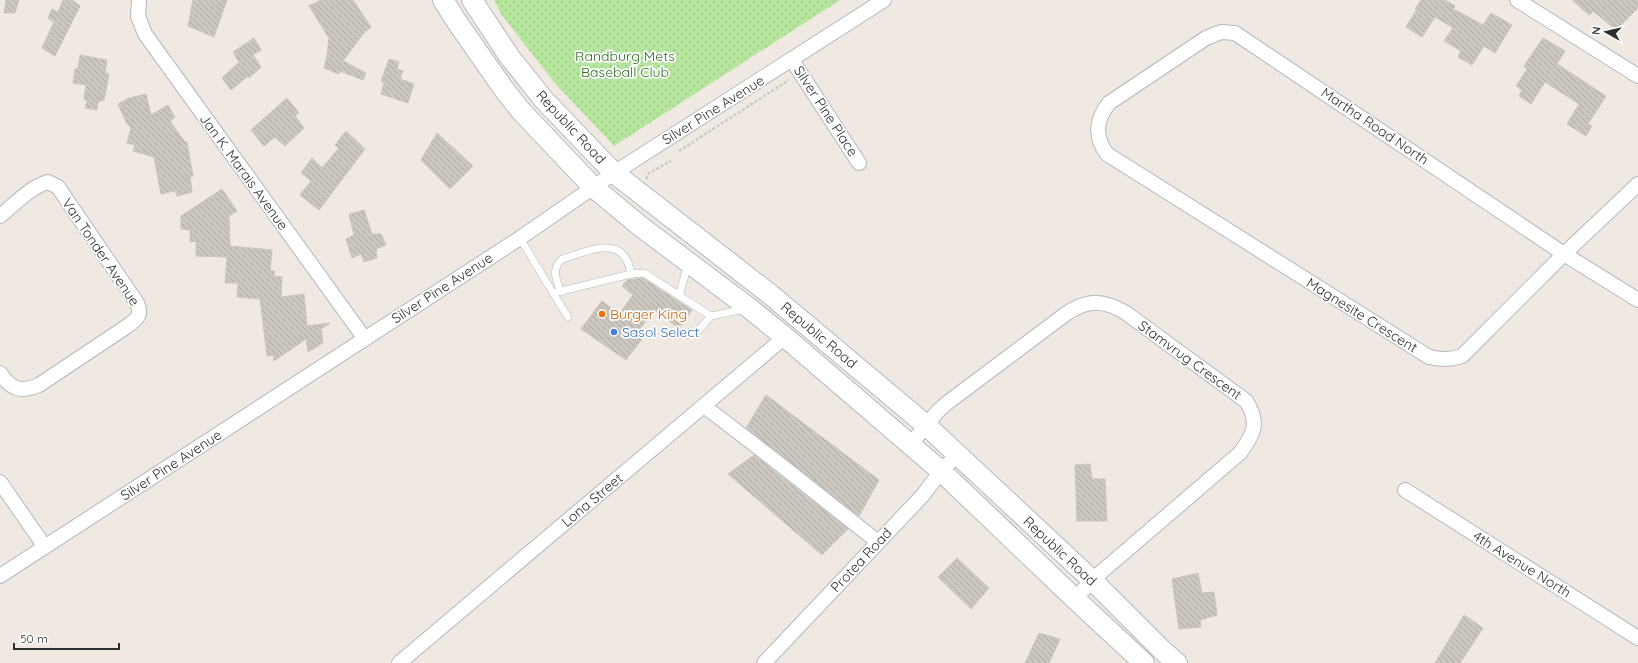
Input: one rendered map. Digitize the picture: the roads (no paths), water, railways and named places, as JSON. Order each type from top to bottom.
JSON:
[{"type":"main road","name":"Republic Road","points":[[443,0],[468,38],[521,111],[593,187],[640,226],[785,337],[941,470],[1144,663]]},
{"type":"main road","name":"Republic Road","points":[[472,0],[509,56],[544,100],[614,173],[771,295],[927,426],[1092,580],[1177,663]]},
{"type":"street","name":"Jan K. Marais Avenue","points":[[139,0],[138,16],[145,34],[365,340]]},
{"type":"street","name":"Silver Pine Avenue","points":[[0,576],[365,340],[520,238],[614,173],[884,0]]},
{"type":"street","points":[[1517,0],[1635,69]]},
{"type":"street","name":"Martha Road North","points":[[1109,103],[1206,38],[1221,32],[1236,33],[1564,254],[1638,300]]},
{"type":"street","name":"Silver Pine Place","points":[[792,60],[859,163]]},
{"type":"street","name":"Magnesite Crescent","points":[[1109,103],[1100,116],[1098,131],[1101,147],[1106,154],[1429,357],[1440,360],[1451,360],[1462,356],[1564,254],[1638,184]]},
{"type":"street","name":"Van Tonder Avenue","points":[[0,216],[35,188],[48,182],[58,187],[137,303],[140,310],[140,314],[137,318],[126,327],[39,385],[25,389],[13,387],[7,383],[0,372]]},
{"type":"street","name":"Stamvrug Crescent","points":[[910,445],[938,411],[947,403],[1067,313],[1079,306],[1089,303],[1103,303],[1126,313],[1246,401],[1255,420],[1251,439],[1240,453],[1092,580],[1075,599]]},
{"type":"street","name":"Lona Street","points":[[399,663],[785,337]]},
{"type":"street","points":[[704,406],[878,542]]},
{"type":"street","name":"Protea Road","points":[[764,663],[923,495],[941,470],[957,455]]},
{"type":"street","points":[[0,482],[45,547]]},
{"type":"street","name":"4th Avenue North","points":[[1405,490],[1638,638]]},
{"type":"lane","points":[[520,238],[557,293],[568,317]]},
{"type":"lane","points":[[557,293],[555,272],[558,262],[562,258],[599,248],[614,249],[622,253],[626,259],[631,274]]},
{"type":"lane","points":[[679,296],[688,262]]},
{"type":"lane","points":[[557,293],[631,274],[644,273],[711,316]]},
{"type":"lane","points":[[678,335],[690,335],[698,331],[711,316],[749,308]]},
{"type":"place","name":"Burger King","points":[[602,314]]},
{"type":"place","name":"Sasol Select","points":[[614,332]]},
{"type":"park label","name":"Randburg Mets Baseball Club","points":[[625,64]]}]
